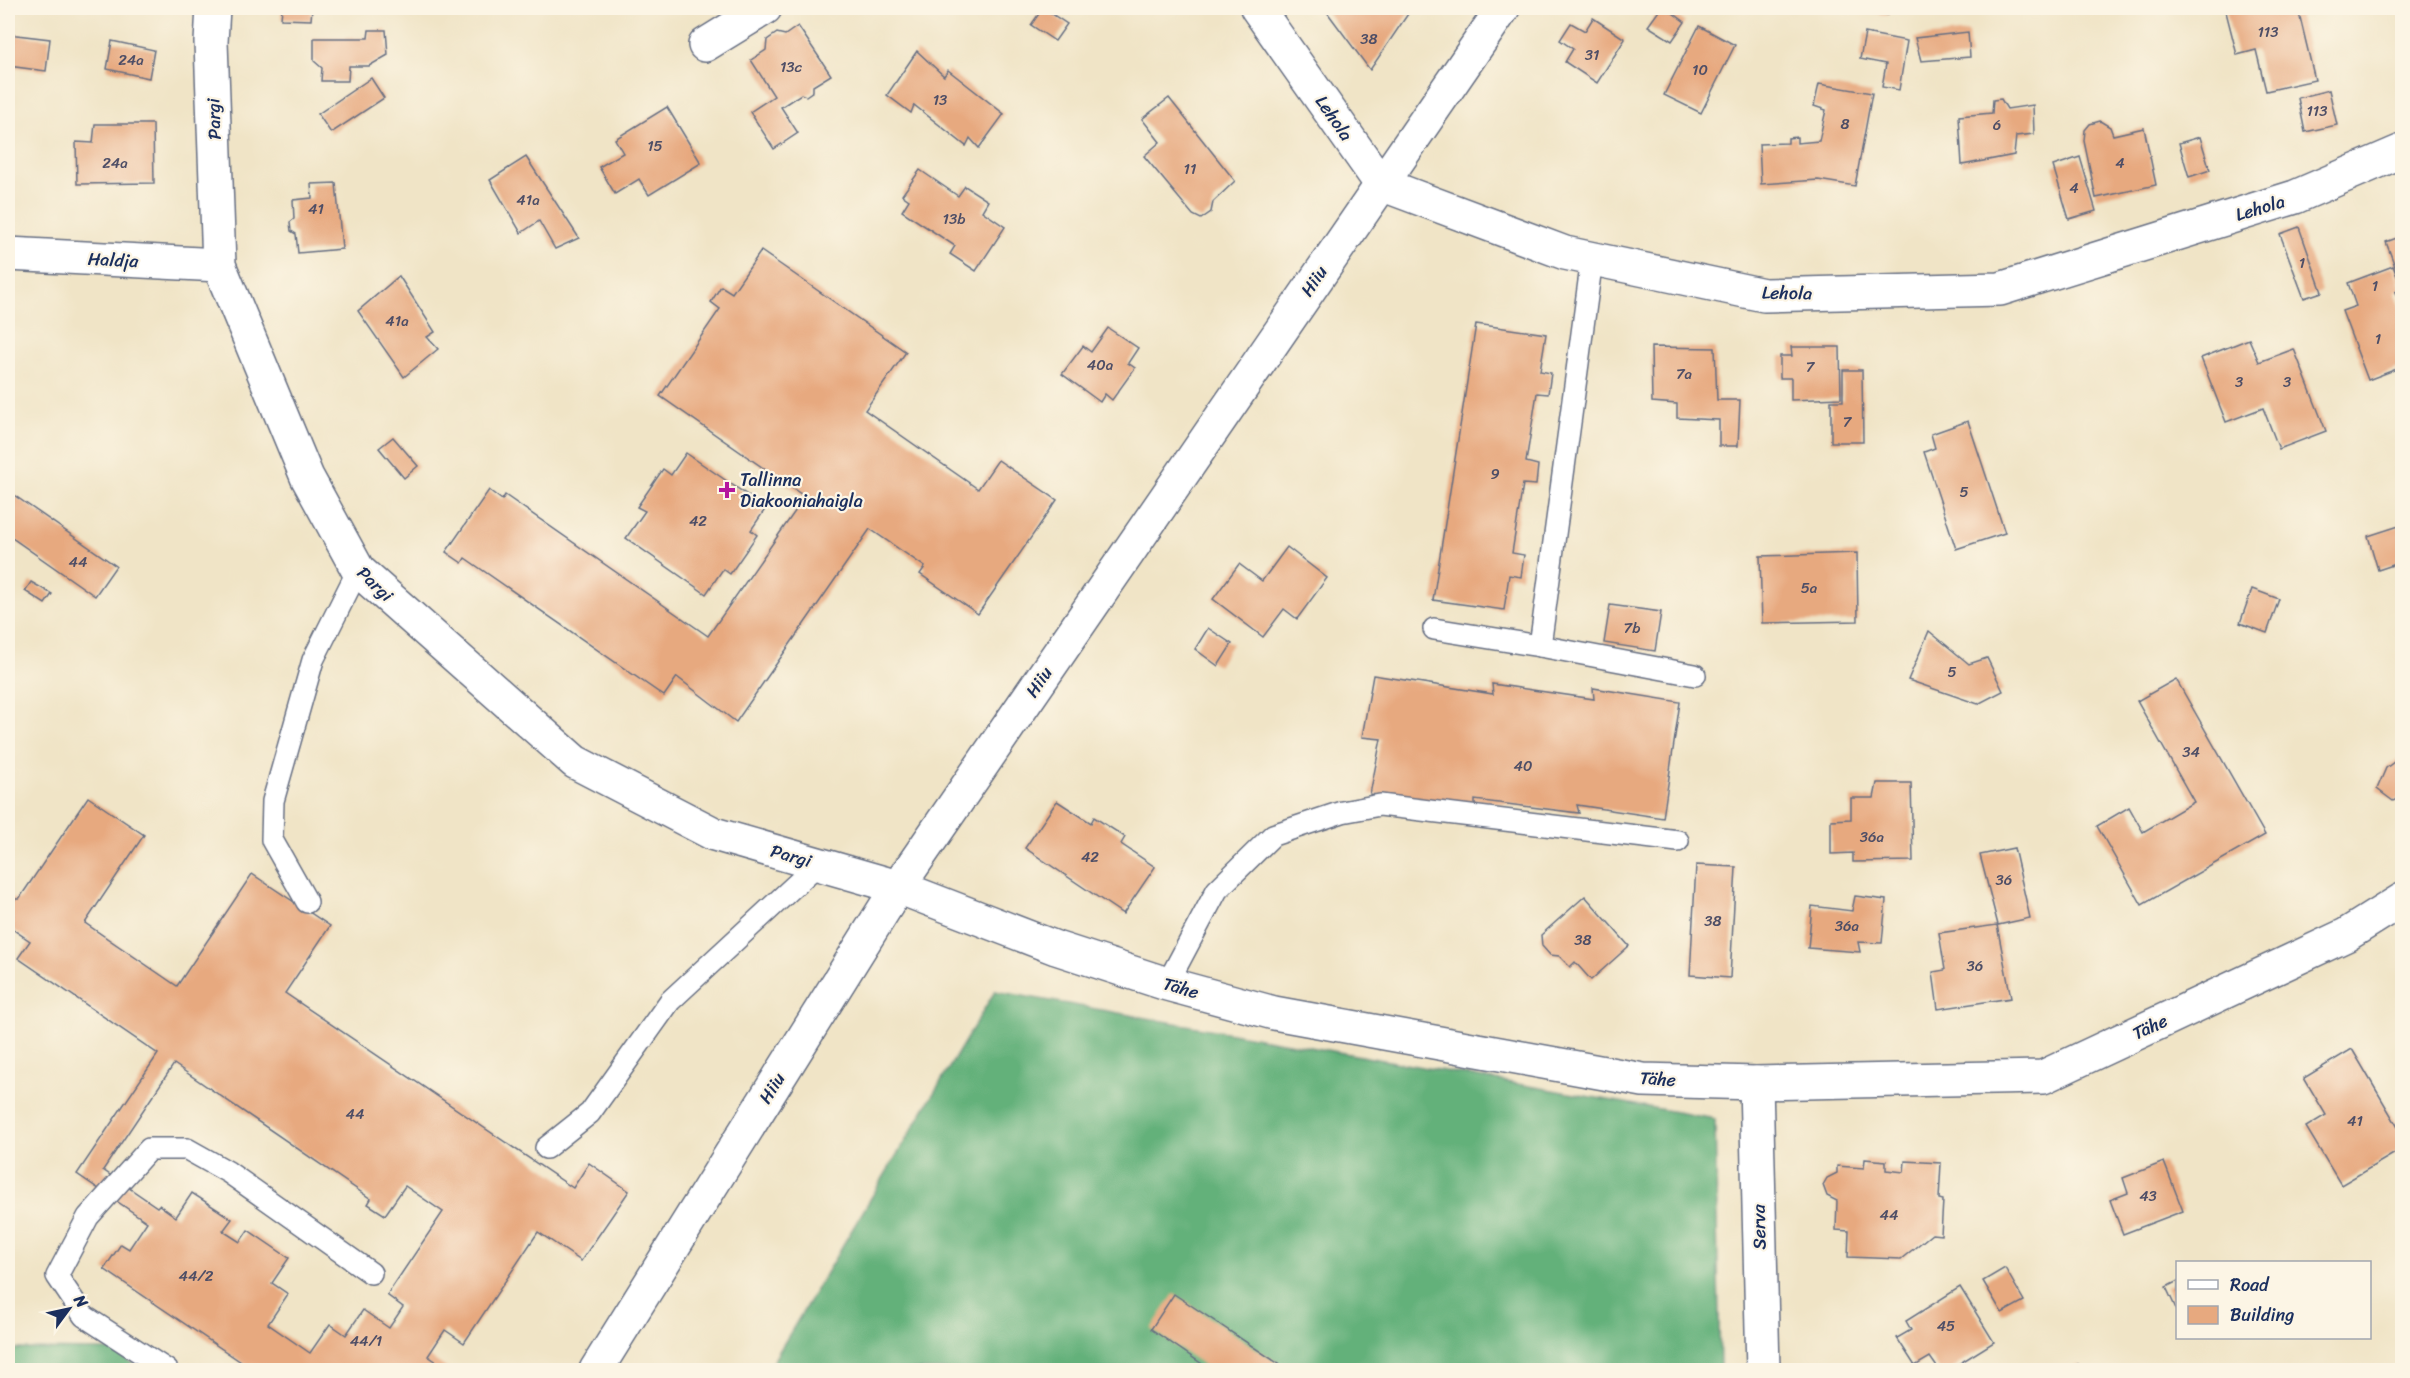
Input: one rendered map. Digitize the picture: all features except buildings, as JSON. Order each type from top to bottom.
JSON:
[{"type":"street","name":"Pargi","points":[[213,8],[211,42],[219,265],[308,477],[358,570],[575,762],[714,834],[898,887]]},
{"type":"street","points":[[705,45],[765,8]]},
{"type":"street","name":"Lehola","points":[[1257,8],[1381,184],[1564,253],[1764,295],[2000,289],[2295,197],[2403,151]]},
{"type":"street","name":"Hiiu","points":[[596,1371],[898,887],[1503,8]]},
{"type":"street","name":"Haldja","points":[[8,254],[219,265]]},
{"type":"street","name":"Tähe","points":[[898,887],[1056,948],[1167,984],[1274,1013],[1643,1080],[1756,1083],[2043,1077],[2346,935],[2403,900]]},
{"type":"street","name":"Serva","points":[[1756,1083],[1763,1371]]},
{"type":"lane","points":[[1540,646],[1592,259]]},
{"type":"lane","points":[[307,902],[272,840],[273,801],[313,660],[358,570]]},
{"type":"lane","points":[[1434,629],[1695,675]]},
{"type":"lane","points":[[1167,984],[1217,890],[1273,835],[1342,812],[1380,805],[1678,841]]},
{"type":"lane","points":[[546,1148],[590,1113],[670,1001],[818,864]]},
{"type":"lane","points":[[167,1371],[84,1316],[57,1276],[88,1217],[149,1149],[187,1149],[228,1172],[371,1273]]},
{"type":"green space","points":[[995,991],[1715,1119],[1720,1370],[768,1370]]},
{"type":"green space","points":[[8,1349],[113,1350],[142,1370],[8,1370]]},
{"type":"place","name":"Tallinna Diakooniahaigla","points":[[727,490]]}]
